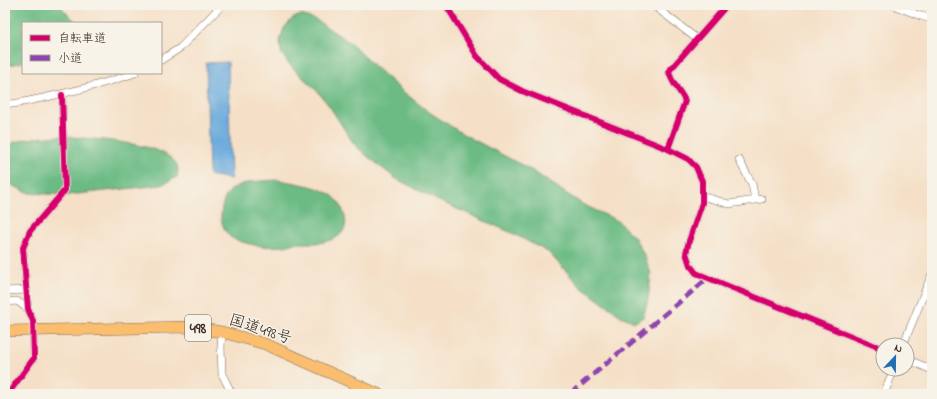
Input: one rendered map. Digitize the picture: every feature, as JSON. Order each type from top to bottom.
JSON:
[{"type":"highway","name":"国道498号","points":[[5,331],[187,327],[222,332],[265,344],[378,394]]},
{"type":"street","points":[[162,59],[180,48],[222,5]]},
{"type":"street","points":[[446,5],[477,56],[499,78],[522,91],[668,149],[688,159],[696,167],[702,181],[702,203],[686,254],[690,266],[696,273],[875,345]]},
{"type":"street","points":[[653,5],[697,39]]},
{"type":"street","points":[[668,149],[686,101],[670,77],[669,71],[726,5]]},
{"type":"street","points":[[893,5],[932,19]]},
{"type":"street","points":[[5,103],[13,104],[62,95],[111,82],[132,74]]},
{"type":"street","points":[[8,394],[34,358],[33,321],[28,309],[23,248],[30,231],[65,190],[62,95]]},
{"type":"street","points":[[702,196],[729,204],[758,199],[739,160]]},
{"type":"street","points":[[907,337],[932,274]]},
{"type":"street","points":[[5,291],[27,290]]},
{"type":"street","points":[[5,302],[17,300],[28,309]]},
{"type":"street","points":[[222,332],[222,374],[232,394]]},
{"type":"street","points":[[915,363],[932,370]]},
{"type":"street","points":[[884,394],[891,377]]},
{"type":"green space","points":[[5,5],[56,5],[60,6],[76,22],[22,22],[22,62],[5,66]]},
{"type":"green space","points":[[301,15],[316,20],[352,44],[376,68],[429,112],[463,134],[531,170],[582,204],[618,221],[635,238],[645,257],[651,274],[648,300],[643,317],[635,322],[621,316],[581,287],[548,252],[512,233],[437,200],[395,178],[367,156],[354,144],[330,107],[318,92],[289,64],[281,53],[280,40],[284,28],[293,18]]},
{"type":"green space","points":[[60,136],[121,142],[154,150],[167,155],[175,162],[178,167],[177,177],[161,185],[68,195],[29,193],[5,182],[5,147],[17,141]]},
{"type":"green space","points":[[278,180],[317,188],[333,196],[341,205],[343,211],[345,219],[344,230],[336,238],[323,242],[295,243],[277,247],[250,244],[232,238],[224,229],[221,217],[226,196],[239,185],[257,181]]},
{"type":"water","points":[[228,62],[231,179],[209,175],[206,63]]},
{"type":"marked path","points":[[570,394],[708,278]]},
{"type":"cycle path","points":[[446,5],[477,56],[499,79],[522,91],[668,149],[688,159],[696,167],[702,181],[702,203],[686,253],[690,265],[696,273],[875,346]]},
{"type":"cycle path","points":[[668,149],[685,101],[673,83],[669,71],[727,5]]},
{"type":"cycle path","points":[[8,394],[34,358],[33,321],[28,309],[23,248],[30,231],[65,190],[62,95]]}]
